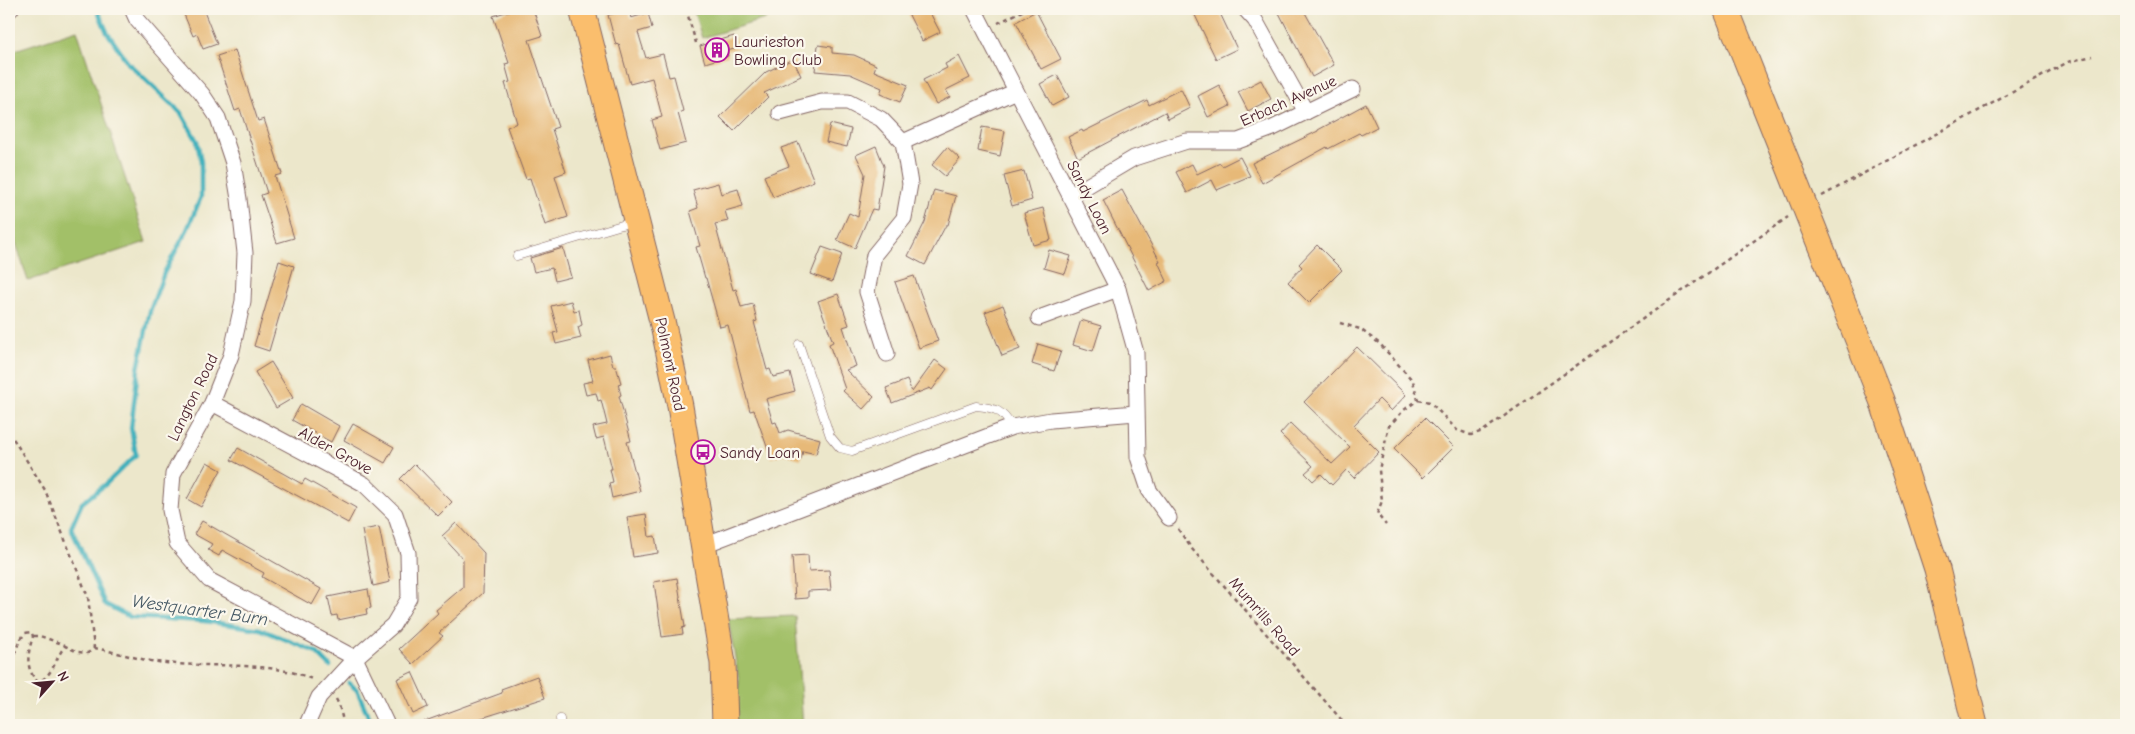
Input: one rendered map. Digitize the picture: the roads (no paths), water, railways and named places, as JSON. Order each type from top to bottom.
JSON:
[{"type":"main road","name":"Polmont Road","points":[[582,9],[669,352],[704,544],[723,663],[725,725]]},
{"type":"main road","points":[[1726,9],[1882,400],[1931,550],[1975,725]]},
{"type":"street","name":"Langton Road","points":[[132,9],[136,20],[202,94],[218,118],[232,164],[239,199],[245,253],[242,300],[231,355],[212,403],[173,474],[170,510],[177,543],[210,580],[355,658]]},
{"type":"street","name":"Sandy Loan","points":[[974,9],[1118,289],[1136,353],[1138,457],[1149,490],[1169,518]]},
{"type":"street","points":[[1245,9],[1255,20],[1306,112]]},
{"type":"street","name":"Erbach Avenue","points":[[1070,196],[1134,158],[1187,141],[1238,141],[1273,128],[1353,89]]},
{"type":"street","points":[[903,142],[1016,91]]},
{"type":"street","points":[[780,113],[822,102],[848,102],[882,120],[903,142],[910,184],[904,218],[874,255],[867,292],[887,354]]},
{"type":"street","points":[[1040,318],[1118,289]]},
{"type":"street","name":"Alder Grove","points":[[212,403],[364,484],[396,514],[408,553],[409,598],[393,625],[355,658],[319,697],[308,725]]},
{"type":"street","points":[[704,544],[1012,427],[1051,420],[1136,413]]},
{"type":"street","points":[[355,658],[387,725]]},
{"type":"lane","points":[[517,256],[637,221]]},
{"type":"lane","points":[[799,344],[830,436],[840,448],[852,451],[976,406],[990,407],[1004,414],[1012,427]]},
{"type":"waterway","name":"Westquarter Burn","points":[[97,9],[107,32],[128,63],[181,113],[197,141],[201,162],[201,197],[187,230],[164,273],[150,311],[138,369],[131,428],[136,455],[106,484],[82,503],[71,528],[105,604],[130,617],[204,621],[260,629],[316,652],[330,666]]},
{"type":"waterway","name":"Westquarter Burn","points":[[349,683],[357,690],[372,725]]},
{"type":"place","name":"Laurieston Bowling Club","points":[[717,50]]},
{"type":"place","name":"Sandy Loan","points":[[703,452]]}]
